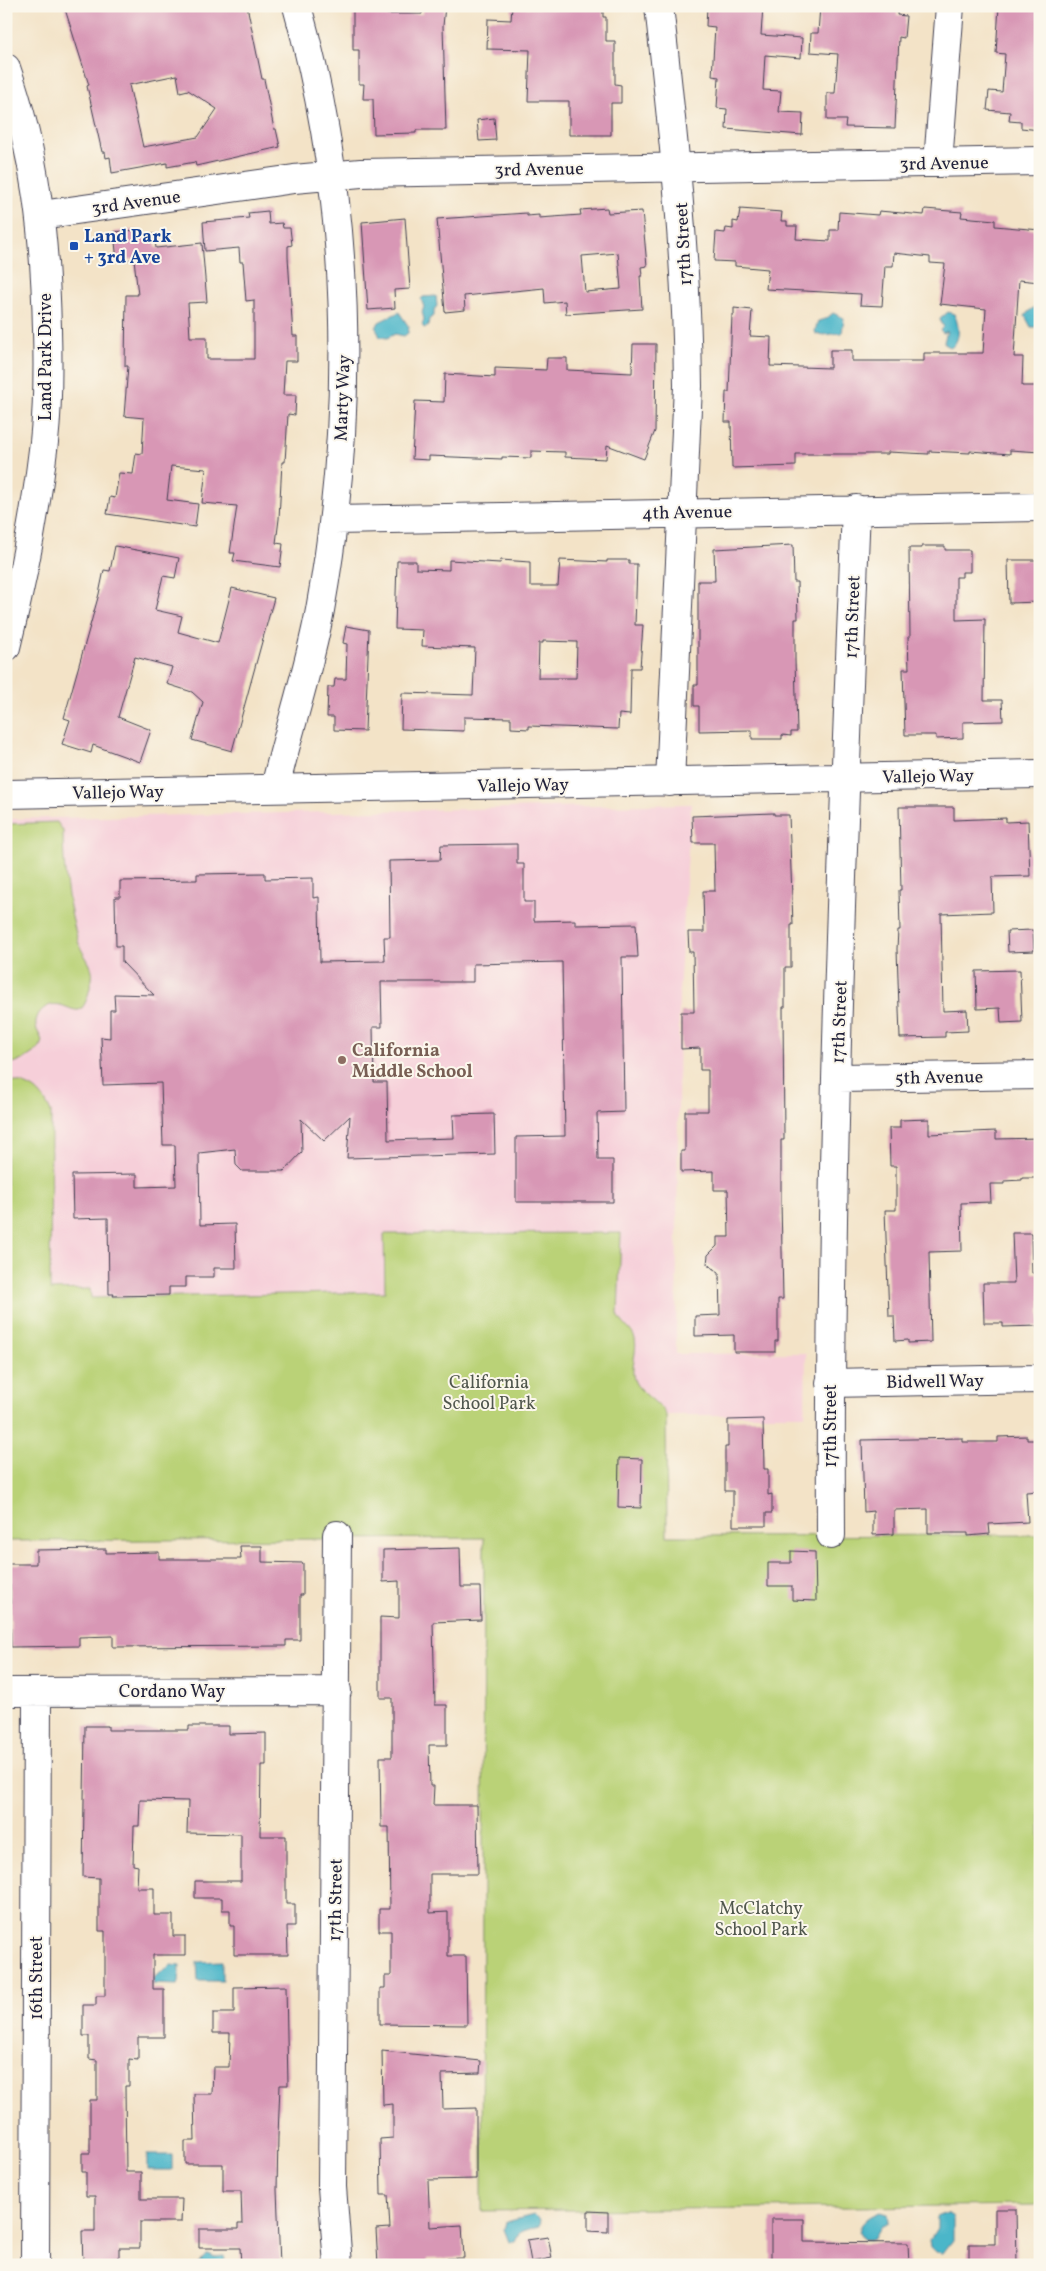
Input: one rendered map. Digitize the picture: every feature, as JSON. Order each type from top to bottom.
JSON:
[{"type":"street","name":"Marty Way","points":[[274,788],[305,675],[319,612],[334,520],[341,448],[344,370],[339,243],[332,175],[320,108],[297,6]]},
{"type":"street","name":"17th Street","points":[[659,6],[677,168],[688,324],[688,386],[670,782]]},
{"type":"street","points":[[938,163],[950,6]]},
{"type":"street","name":"Land Park Drive","points":[[6,68],[17,98],[30,152],[41,215],[48,362],[44,441],[24,573],[6,647]]},
{"type":"street","name":"3rd Avenue","points":[[41,215],[332,175],[394,171],[1040,161]]},
{"type":"street","name":"4th Avenue","points":[[334,520],[681,512],[1040,507]]},
{"type":"street","name":"17th Street","points":[[830,1535],[830,1383],[856,509]]},
{"type":"street","name":"Vallejo Way","points":[[6,794],[1040,774]]},
{"type":"street","name":"5th Avenue","points":[[838,1078],[1040,1075]]},
{"type":"street","name":"Bidwell Way","points":[[830,1383],[1040,1380]]},
{"type":"street","name":"17th Street","points":[[337,1535],[332,2187],[338,2265]]},
{"type":"street","name":"Cordano Way","points":[[6,1692],[337,1691]]},
{"type":"street","name":"16th Street","points":[[35,2265],[37,1692]]},
{"type":"shaded area","name":"California Middle School","points":[[691,804],[679,993],[676,1354],[806,1353],[805,1415],[666,1415],[662,1408],[635,1383],[633,1375],[635,1341],[633,1333],[619,1319],[621,1233],[384,1234],[385,1292],[50,1299],[49,1205],[52,1128],[6,1128],[6,819]]},
{"type":"green space","points":[[57,822],[63,831],[65,874],[72,916],[79,944],[92,970],[92,979],[86,1001],[79,1010],[50,1005],[39,1013],[36,1022],[42,1041],[39,1049],[23,1060],[6,1065],[6,824]]},
{"type":"green space","name":"McClatchy School Park","points":[[6,1080],[22,1083],[34,1089],[43,1098],[51,1112],[50,1290],[90,1289],[91,1298],[385,1292],[384,1234],[621,1233],[618,1314],[635,1339],[633,1377],[637,1386],[666,1415],[667,1536],[1040,1535],[1040,2205],[482,2211],[484,1538],[6,1541]]},
{"type":"water","points":[[436,296],[437,306],[434,310],[434,316],[429,319],[428,326],[424,328],[422,325],[424,319],[422,312],[424,307],[421,299],[423,297]]},
{"type":"water","points":[[1035,307],[1040,313],[1040,327],[1031,327],[1025,316]]},
{"type":"water","points":[[399,312],[409,327],[408,333],[404,336],[395,334],[387,338],[380,337],[376,328],[379,322]]},
{"type":"water","points":[[948,312],[954,314],[958,327],[957,340],[952,347],[947,346],[944,342],[947,331],[943,333],[940,330],[944,326],[941,324],[940,319]]},
{"type":"water","points":[[833,313],[844,318],[842,333],[816,334],[818,321],[826,319]]},
{"type":"water","points":[[222,1961],[222,1981],[198,1981],[197,1962]]},
{"type":"water","points":[[171,1965],[180,1966],[179,1983],[177,1985],[153,1984],[153,1978]]},
{"type":"water","points":[[147,2155],[172,2155],[172,2170],[147,2170]]},
{"type":"water","points":[[880,2212],[888,2214],[889,2223],[880,2227],[873,2239],[863,2238],[859,2232],[862,2225],[869,2217]]},
{"type":"water","points":[[947,2213],[953,2217],[953,2240],[943,2253],[936,2252],[931,2247],[930,2240],[937,2229],[937,2217]]},
{"type":"water","points":[[534,2215],[540,2219],[539,2226],[520,2232],[515,2242],[509,2242],[504,2229],[506,2222]]},
{"type":"water","points":[[208,2254],[214,2257],[224,2256],[223,2265],[197,2265]]},
{"type":"building","points":[[64,6],[247,6],[262,79],[264,79],[274,129],[276,129],[280,147],[196,166],[195,162],[167,167],[167,163],[112,173],[110,157],[106,158],[105,152],[102,152],[87,86],[89,85]],"holes":[[[177,75],[180,92],[188,90],[217,109],[198,137],[143,147],[129,85]]]},
{"type":"building","points":[[422,6],[445,6],[443,26],[446,130],[416,130],[416,133],[374,134],[373,99],[363,99],[364,84],[359,84],[359,50],[353,50],[353,9],[387,10],[387,14],[422,14]]},
{"type":"building","points":[[559,6],[603,6],[603,17],[606,17],[606,41],[615,41],[615,84],[621,85],[621,103],[611,103],[611,135],[569,135],[569,101],[528,101],[530,50],[487,49],[488,19],[511,20],[512,7],[559,9]]},
{"type":"building","points":[[707,6],[763,6],[761,35],[802,38],[801,58],[765,55],[763,90],[781,91],[779,112],[803,113],[802,135],[726,129],[727,109],[717,108],[719,77],[712,76],[715,27],[706,26]]},
{"type":"building","points":[[820,6],[898,6],[897,15],[906,16],[904,38],[899,37],[895,128],[845,127],[846,120],[827,120],[827,93],[835,93],[838,54],[810,52],[811,33],[818,33]]},
{"type":"building","points":[[999,6],[1040,6],[1040,130],[1021,128],[1021,122],[1009,121],[1010,112],[987,110],[989,91],[1002,92],[1005,54],[996,53]]},
{"type":"building","points":[[494,118],[496,140],[479,141],[477,120]]},
{"type":"building","points":[[607,208],[608,213],[642,211],[647,266],[641,267],[642,309],[566,314],[565,301],[545,303],[544,288],[464,296],[465,310],[445,312],[437,219],[527,213],[527,216],[539,215],[539,218],[581,215],[580,210]],"holes":[[[618,253],[621,289],[585,292],[582,256]]]},
{"type":"building","points":[[740,209],[782,212],[781,221],[787,221],[787,226],[797,226],[796,239],[830,241],[830,230],[838,230],[839,212],[878,215],[879,211],[924,215],[925,209],[962,212],[961,217],[995,220],[995,226],[1040,230],[1040,282],[1019,280],[1014,357],[1023,357],[1022,386],[1040,386],[1040,452],[1010,450],[1010,454],[970,451],[970,453],[929,451],[929,454],[888,452],[888,454],[796,454],[796,466],[732,468],[731,422],[725,422],[726,392],[729,392],[732,315],[734,315],[734,308],[752,310],[750,336],[771,337],[770,366],[830,368],[830,350],[852,350],[852,361],[924,361],[924,353],[983,353],[986,309],[940,304],[945,264],[930,263],[930,257],[894,253],[893,266],[885,266],[882,306],[860,305],[861,294],[766,289],[768,269],[735,266],[735,262],[714,261],[716,232],[725,233],[726,228],[733,229],[733,221],[738,222]]},
{"type":"building","points":[[268,211],[269,224],[282,223],[283,228],[290,228],[292,245],[288,246],[288,257],[293,336],[297,336],[297,361],[285,361],[283,395],[296,395],[295,415],[288,414],[285,462],[282,462],[276,543],[283,544],[280,567],[233,561],[235,553],[230,553],[237,506],[202,503],[206,469],[171,466],[167,500],[198,504],[195,527],[107,514],[110,497],[115,498],[119,473],[133,474],[136,453],[142,454],[144,418],[124,416],[128,366],[125,366],[126,295],[138,295],[134,259],[117,261],[114,232],[136,230],[137,235],[154,234],[156,248],[202,243],[207,302],[188,303],[190,337],[207,337],[207,359],[254,359],[254,300],[246,301],[243,262],[240,262],[239,248],[205,251],[203,222],[249,218],[248,213]]},
{"type":"building","points":[[405,218],[410,289],[394,290],[395,308],[368,310],[362,222]]},
{"type":"building","points":[[633,344],[656,344],[655,431],[644,459],[607,445],[606,459],[565,457],[565,452],[531,451],[531,458],[502,457],[502,459],[429,456],[429,460],[412,459],[415,401],[444,402],[445,374],[495,377],[495,368],[546,370],[547,358],[567,358],[567,370],[632,373]]},
{"type":"building","points":[[793,545],[798,619],[795,619],[797,732],[791,732],[791,736],[782,735],[782,739],[752,739],[752,730],[699,731],[699,706],[694,706],[694,685],[698,685],[698,581],[715,581],[714,549]]},
{"type":"building","points":[[115,546],[179,558],[175,578],[163,576],[155,610],[182,616],[178,632],[218,643],[232,588],[274,598],[232,751],[192,740],[203,702],[192,692],[167,684],[172,667],[135,657],[118,717],[151,730],[140,762],[93,745],[91,753],[62,744],[70,720],[64,718],[104,570],[110,571]]},
{"type":"building","points":[[922,546],[945,546],[945,550],[970,550],[970,572],[962,572],[962,577],[956,577],[956,620],[985,619],[984,700],[1002,700],[1003,721],[963,722],[963,738],[936,739],[936,735],[905,735],[903,669],[909,669],[909,548],[922,548]]},
{"type":"building","points":[[449,560],[500,563],[501,560],[530,562],[530,586],[558,586],[560,560],[607,562],[607,560],[629,560],[629,564],[637,564],[635,625],[643,625],[640,668],[631,668],[630,715],[619,714],[618,729],[529,726],[529,729],[511,728],[511,718],[464,717],[464,731],[401,729],[402,693],[473,695],[475,648],[422,646],[423,630],[395,629],[397,561],[416,561],[416,569],[449,570]],"holes":[[[543,641],[577,642],[576,678],[538,678],[539,643],[543,643]]]},
{"type":"building","points":[[1008,560],[1039,560],[1039,602],[1009,603]]},
{"type":"building","points":[[346,626],[369,630],[365,731],[334,730],[334,717],[327,717],[328,687],[334,687],[335,679],[346,679],[347,644],[343,643]]},
{"type":"building","points":[[899,807],[954,807],[954,820],[1006,818],[1006,822],[1028,821],[1030,876],[992,877],[993,912],[941,914],[943,1011],[967,1010],[968,1031],[945,1032],[945,1037],[900,1038],[897,949],[898,930],[900,930],[899,890],[901,890]]},
{"type":"building","points":[[774,813],[774,815],[789,815],[793,925],[791,925],[791,967],[785,967],[785,1007],[783,1007],[784,1140],[781,1140],[781,1201],[783,1299],[778,1299],[778,1341],[775,1341],[775,1352],[734,1352],[734,1335],[695,1336],[695,1316],[720,1315],[719,1272],[707,1264],[708,1255],[717,1246],[717,1237],[729,1237],[728,1190],[714,1190],[714,1171],[681,1172],[681,1151],[685,1151],[685,1111],[708,1111],[708,1070],[700,1070],[700,1048],[681,1049],[681,1012],[694,1012],[693,952],[689,952],[688,932],[704,932],[703,891],[715,891],[714,843],[693,843],[692,816]]},
{"type":"building","points":[[517,844],[517,864],[524,864],[524,902],[534,902],[534,921],[575,920],[575,925],[636,924],[638,957],[622,957],[624,1112],[597,1113],[598,1160],[613,1160],[613,1202],[516,1202],[516,1137],[565,1136],[562,962],[473,964],[473,982],[381,982],[382,1027],[373,1027],[374,1082],[387,1082],[388,1140],[454,1138],[453,1115],[494,1114],[495,1154],[347,1158],[350,1116],[324,1141],[301,1119],[302,1152],[284,1171],[242,1171],[236,1165],[235,1149],[199,1153],[200,1225],[235,1224],[236,1268],[214,1268],[214,1277],[186,1277],[186,1287],[169,1287],[169,1295],[113,1296],[114,1294],[109,1294],[108,1218],[73,1219],[72,1175],[137,1174],[137,1187],[176,1186],[175,1145],[163,1145],[161,1083],[103,1085],[101,1037],[110,1038],[110,1010],[115,1010],[114,994],[154,995],[122,962],[122,946],[116,946],[115,897],[120,897],[120,881],[197,880],[197,874],[265,873],[265,879],[313,878],[313,898],[319,897],[320,962],[385,961],[384,937],[390,937],[389,861],[440,860],[441,845]]},
{"type":"building","points":[[1033,930],[1034,951],[1008,952],[1007,931]]},
{"type":"building","points":[[1020,970],[1022,1022],[1001,1023],[1000,1008],[977,1009],[976,971]]},
{"type":"building","points":[[929,1119],[929,1134],[996,1131],[996,1139],[1040,1138],[1040,1178],[1022,1178],[1022,1180],[1004,1181],[1004,1184],[990,1184],[991,1202],[961,1203],[962,1251],[929,1252],[931,1342],[908,1343],[908,1340],[895,1341],[894,1316],[889,1316],[885,1210],[896,1210],[896,1166],[890,1166],[889,1128],[900,1128],[900,1120]]},
{"type":"building","points":[[1012,1233],[1031,1233],[1032,1273],[1040,1273],[1040,1326],[1003,1327],[1003,1323],[984,1323],[983,1283],[1014,1283]]},
{"type":"building","points":[[763,1419],[764,1469],[768,1469],[768,1495],[772,1494],[772,1513],[766,1513],[766,1526],[733,1526],[733,1491],[725,1491],[725,1447],[728,1447],[728,1420]]},
{"type":"building","points":[[1027,1436],[1027,1440],[1040,1440],[1040,1491],[1026,1492],[1028,1522],[989,1524],[990,1534],[968,1536],[968,1533],[928,1533],[928,1509],[894,1510],[894,1534],[873,1535],[873,1511],[864,1512],[862,1440],[962,1438],[962,1442],[998,1442],[998,1437]]},
{"type":"building","points":[[619,1458],[642,1459],[641,1508],[618,1507]]},
{"type":"building","points":[[240,1546],[262,1546],[262,1562],[303,1563],[303,1595],[300,1595],[300,1640],[286,1640],[286,1646],[113,1647],[113,1636],[79,1637],[79,1646],[11,1647],[10,1585],[6,1585],[6,1564],[36,1564],[36,1550],[106,1549],[106,1553],[159,1552],[159,1559],[241,1559]]},
{"type":"building","points":[[460,1548],[461,1587],[480,1587],[481,1620],[433,1622],[435,1705],[447,1705],[447,1745],[429,1745],[430,1786],[434,1786],[433,1805],[477,1805],[478,1874],[430,1874],[430,1913],[448,1912],[448,1956],[466,1956],[467,2025],[380,2024],[380,1988],[385,1988],[385,1976],[391,1976],[391,1931],[379,1931],[379,1909],[390,1909],[389,1827],[381,1827],[380,1757],[392,1757],[392,1698],[380,1698],[380,1617],[399,1618],[399,1581],[383,1582],[383,1550]]},
{"type":"building","points":[[791,1551],[815,1552],[816,1601],[792,1600],[792,1586],[768,1586],[768,1563],[791,1563]]},
{"type":"building","points":[[85,1726],[108,1726],[108,1730],[189,1730],[189,1726],[229,1726],[229,1734],[266,1733],[266,1765],[261,1765],[260,1836],[286,1836],[286,1904],[295,1904],[295,1926],[287,1926],[288,1955],[234,1955],[234,1926],[230,1926],[230,1910],[222,1910],[222,1898],[195,1898],[195,1881],[241,1881],[241,1834],[187,1833],[188,1801],[140,1800],[139,1826],[134,1826],[133,1865],[138,1866],[137,1888],[154,1888],[154,1915],[173,1915],[173,1936],[185,1936],[185,1955],[153,1955],[153,1989],[164,1989],[164,2037],[138,2037],[138,2060],[129,2059],[129,2086],[125,2086],[126,2172],[141,2172],[141,2199],[182,2199],[181,2222],[140,2222],[140,2248],[119,2248],[119,2265],[83,2265],[82,2231],[95,2231],[95,2196],[86,2196],[86,2172],[82,2172],[82,2153],[90,2153],[90,2100],[97,2100],[97,2060],[89,2059],[89,2036],[83,2036],[83,2005],[96,2005],[96,1996],[105,1996],[105,1931],[99,1931],[99,1878],[83,1877]]},
{"type":"building","points":[[286,1986],[288,2085],[280,2085],[278,2136],[277,2190],[280,2265],[241,2265],[240,2248],[199,2248],[199,2229],[238,2229],[238,2224],[242,2224],[241,2191],[223,2191],[223,2164],[185,2164],[185,2141],[195,2141],[194,2094],[212,2094],[213,2067],[229,2067],[230,2033],[213,2033],[213,2013],[234,2013],[234,1987]]},
{"type":"building","points":[[382,2051],[481,2061],[480,2073],[442,2074],[443,2109],[476,2108],[476,2179],[428,2180],[430,2227],[462,2225],[464,2258],[427,2259],[427,2265],[378,2265],[376,2229],[390,2228],[388,2195],[381,2195],[380,2139],[393,2138],[393,2104],[383,2105]]},
{"type":"building","points":[[995,2209],[1016,2209],[1017,2265],[969,2265],[969,2244],[995,2244]]},
{"type":"building","points":[[588,2211],[608,2212],[608,2232],[588,2231]]},
{"type":"building","points":[[771,2219],[804,2219],[804,2242],[908,2243],[909,2265],[771,2265]]},
{"type":"building","points":[[548,2237],[552,2258],[531,2262],[527,2240]]},
{"type":"place","name":"Land Park + 3rd Ave","points":[[74,246]]},
{"type":"place","name":"California Middle School","points":[[342,1060]]},
{"type":"park label","name":"California School Park","points":[[489,1392]]}]
